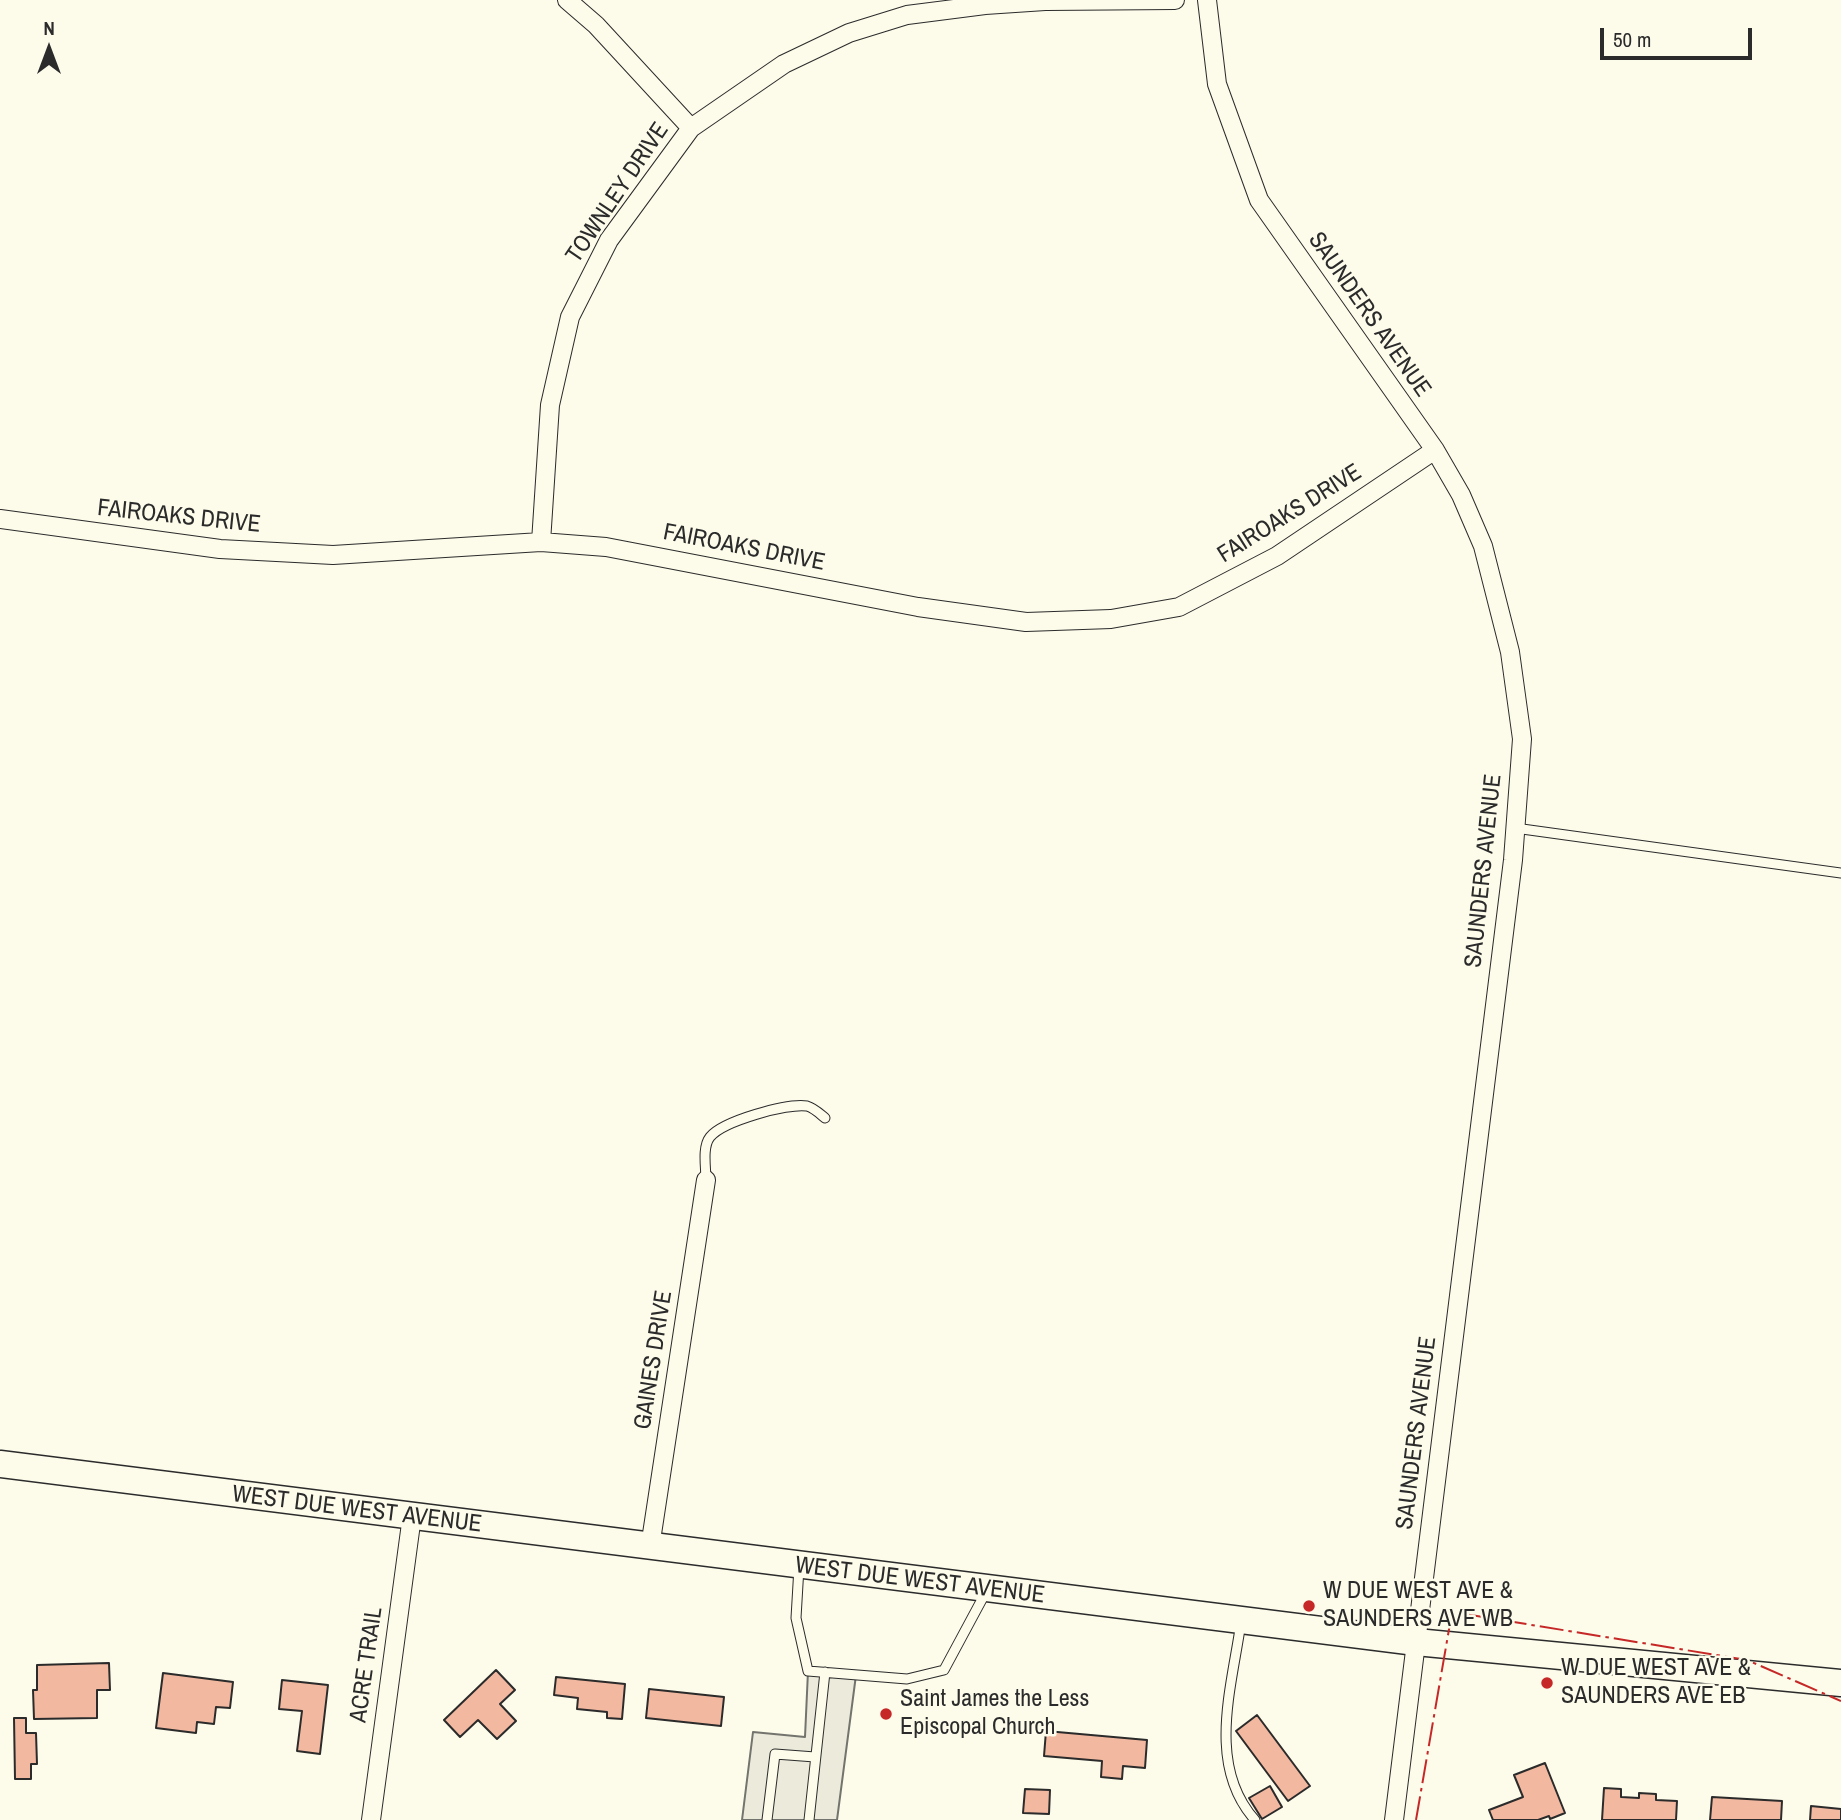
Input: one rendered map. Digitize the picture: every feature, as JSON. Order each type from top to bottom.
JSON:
[{"type":"main road","name":"WEST DUE WEST AVENUE","points":[[0,1464],[1416,1642],[1841,1684]]},
{"type":"street","points":[[568,0],[596,26],[691,128]]},
{"type":"street","name":"TOWNLEY DRIVE","points":[[541,542],[550,405],[569,317],[610,240],[691,128],[784,64],[849,33],[906,15],[1045,1],[1175,0]]},
{"type":"street","name":"SAUNDERS AVENUE","points":[[1207,0],[1217,84],[1259,200],[1435,450],[1461,495],[1483,546],[1504,621],[1522,739],[1515,828],[1394,1820]]},
{"type":"street","name":"FAIROAKS DRIVE","points":[[0,519],[220,549],[333,555],[541,542],[618,549],[905,604],[1026,622],[1111,619],[1179,607],[1277,556],[1435,450]]},
{"type":"street","name":"GAINES DRIVE","points":[[650,1547],[706,1180]]},
{"type":"street","name":"ACRE TRAIL","points":[[371,1820],[412,1516]]},
{"type":"lane","points":[[1515,828],[1841,873]]},
{"type":"lane","points":[[706,1180],[706,1148],[709,1137],[718,1131],[747,1117],[793,1106],[809,1107],[825,1118]]},
{"type":"lane","points":[[799,1566],[796,1618],[808,1671],[907,1679],[943,1670],[987,1589]]},
{"type":"lane","points":[[1242,1620],[1224,1738],[1232,1784],[1255,1820]]},
{"type":"lane","points":[[809,1820],[825,1672]]},
{"type":"lane","points":[[767,1820],[775,1754],[816,1757]]},
{"type":"shaded area","points":[[808,1671],[856,1675],[837,1820],[742,1820],[753,1732],[805,1737]]},
{"type":"building","points":[[109,1663],[110,1690],[97,1690],[97,1718],[34,1719],[33,1690],[37,1690],[37,1665]]},
{"type":"building","points":[[496,1670],[515,1690],[500,1704],[516,1721],[497,1739],[478,1720],[460,1737],[444,1720]]},
{"type":"building","points":[[163,1673],[233,1682],[230,1708],[216,1707],[214,1724],[197,1722],[196,1733],[156,1728]]},
{"type":"building","points":[[556,1677],[625,1684],[622,1719],[607,1718],[607,1712],[577,1709],[578,1698],[554,1695]]},
{"type":"building","points":[[282,1680],[328,1685],[320,1754],[297,1751],[302,1711],[279,1709]]},
{"type":"building","points":[[649,1689],[724,1697],[721,1726],[646,1718]]},
{"type":"building","points":[[1257,1715],[1310,1786],[1288,1801],[1236,1731]]},
{"type":"building","points":[[14,1718],[26,1718],[26,1733],[36,1733],[37,1764],[31,1764],[31,1779],[15,1779]]},
{"type":"building","points":[[1046,1731],[1147,1740],[1145,1768],[1123,1766],[1122,1779],[1101,1777],[1102,1761],[1044,1756]]},
{"type":"building","points":[[1545,1763],[1565,1813],[1550,1819],[1549,1816],[1538,1820],[1493,1820],[1489,1810],[1523,1797],[1514,1775]]},
{"type":"building","points":[[1270,1786],[1282,1807],[1262,1819],[1249,1798]]},
{"type":"building","points":[[1604,1788],[1621,1789],[1621,1797],[1639,1798],[1639,1793],[1656,1794],[1656,1800],[1677,1801],[1676,1820],[1602,1820]]},
{"type":"building","points":[[1025,1789],[1050,1790],[1049,1814],[1023,1813]]},
{"type":"building","points":[[1712,1797],[1782,1801],[1781,1820],[1710,1820]]},
{"type":"building","points":[[1811,1806],[1841,1809],[1841,1820],[1810,1820]]},
{"type":"power","points":[[1416,1820],[1452,1612],[1747,1660],[1841,1701]]},
{"type":"place","name":"W DUE WEST AVE & SAUNDERS AVE WB","points":[[1309,1606]]},
{"type":"place","name":"W DUE WEST AVE & SAUNDERS AVE EB","points":[[1547,1683]]},
{"type":"place","name":"Saint James the Less Episcopal Church","points":[[886,1714]]}]
